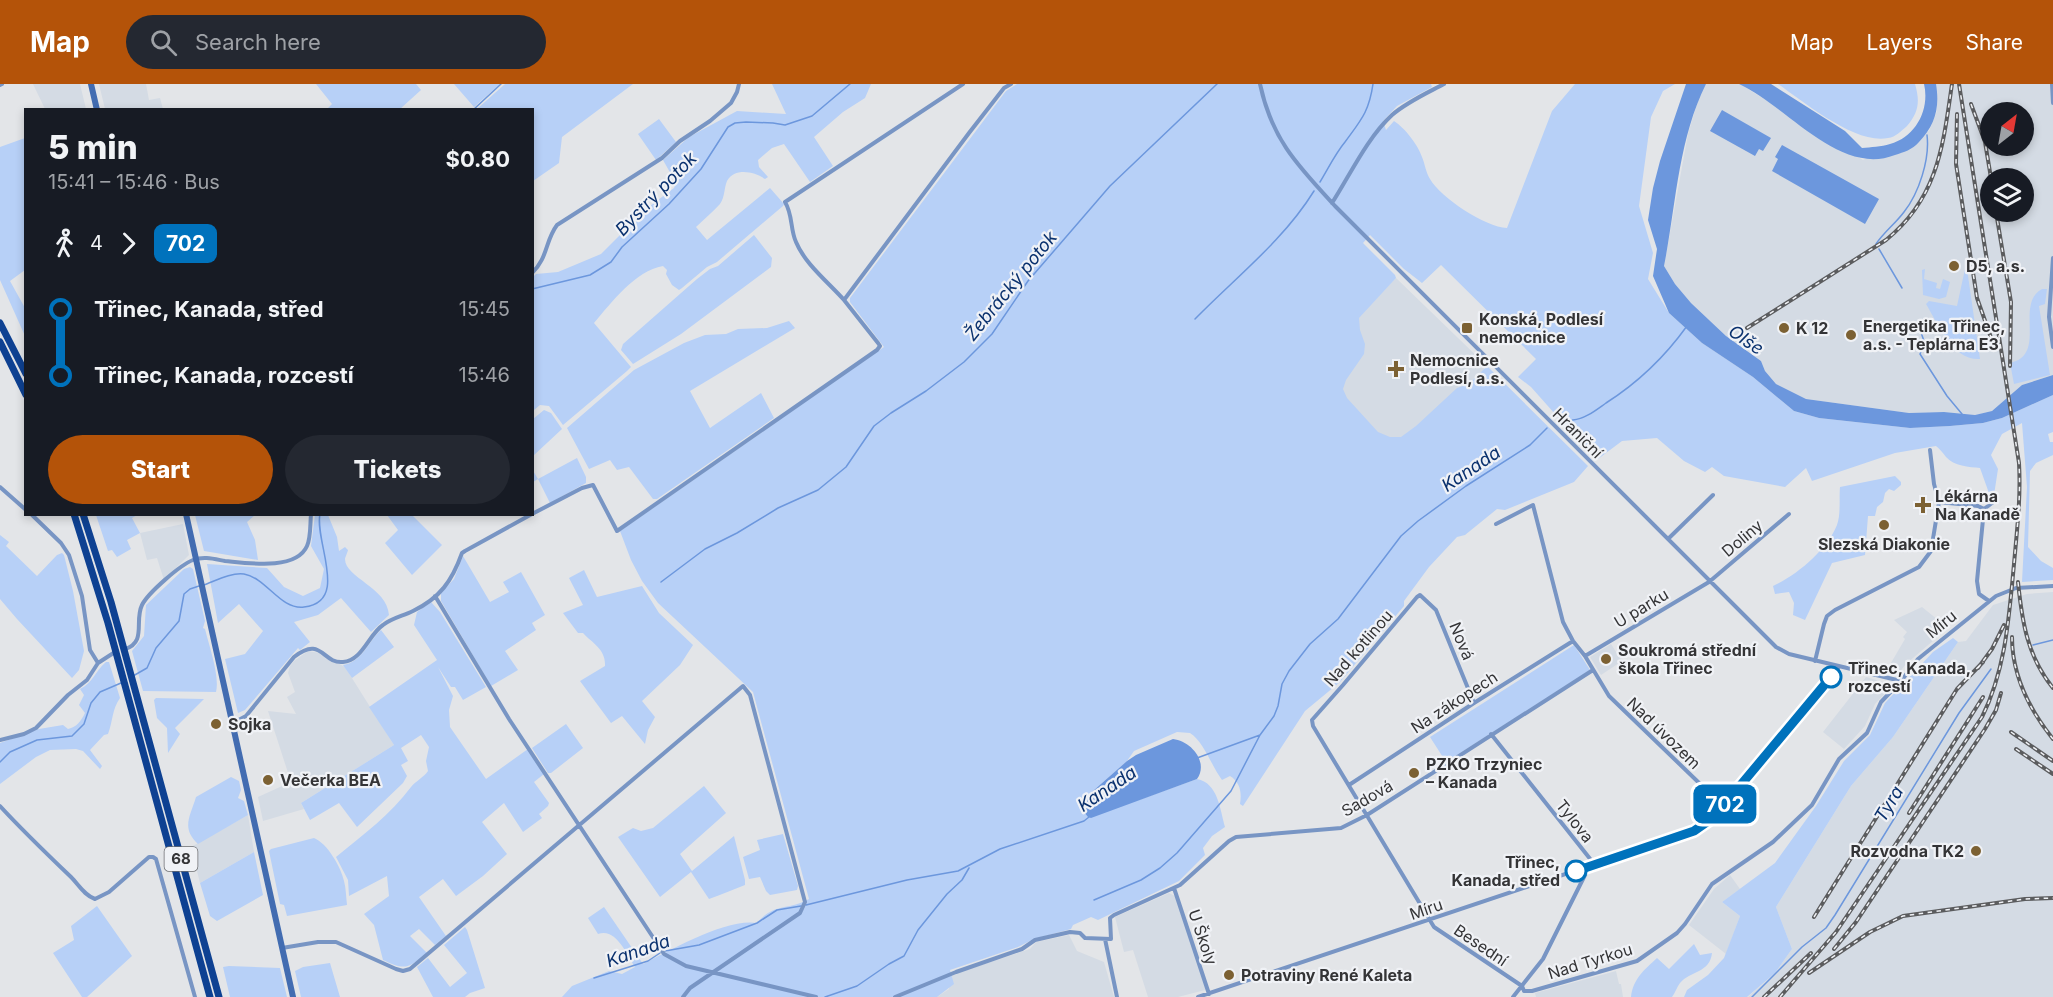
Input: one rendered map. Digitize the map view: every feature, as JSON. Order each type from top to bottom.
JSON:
[{"type":"highway","points":[[0,323],[24,370]]},
{"type":"highway","points":[[0,342],[24,391]]},
{"type":"highway","name":"68","points":[[75,516],[140,706],[219,997]]},
{"type":"highway","name":"68","points":[[84,516],[112,622],[131,708],[210,997]]},
{"type":"main road","points":[[91,84],[97,108]]},
{"type":"main road","points":[[186,516],[293,997]]},
{"type":"street","points":[[534,270],[544,258],[556,225],[662,158],[680,141],[717,116],[735,98],[739,84]]},
{"type":"street","points":[[534,513],[582,488],[593,486],[617,531],[877,350],[880,346],[878,343],[844,300],[802,255],[795,240],[791,214],[785,202],[963,84]]},
{"type":"street","points":[[844,300],[969,133],[1005,88],[1011,84]]},
{"type":"street","name":"Hraniční","points":[[1260,84],[1268,114],[1287,152],[1333,205],[1776,647],[1789,654],[1839,666]]},
{"type":"street","points":[[1333,205],[1354,166],[1388,119],[1407,104],[1444,84]]},
{"type":"street","points":[[2052,84],[2053,103]]},
{"type":"street","points":[[2053,258],[2049,316],[2053,347]]},
{"type":"street","points":[[1815,661],[1827,616],[1919,567],[1930,551],[1940,502],[1934,484],[1930,450]]},
{"type":"street","points":[[0,487],[24,508]]},
{"type":"street","points":[[1668,539],[1713,495]]},
{"type":"street","points":[[1984,509],[1996,500]]},
{"type":"street","points":[[1940,502],[1978,506],[1984,509]]},
{"type":"street","name":"Nad úvozem","points":[[1496,524],[1533,505],[1563,622],[1573,640],[1609,696],[1723,806]]},
{"type":"street","points":[[1984,509],[1977,581],[1979,594],[1989,601]]},
{"type":"street","name":"Doliny","points":[[1709,582],[1789,514]]},
{"type":"street","points":[[33,516],[61,543],[69,555],[82,596],[90,650],[98,663]]},
{"type":"street","points":[[0,740],[24,734],[36,728],[68,695],[87,680],[98,663],[113,653],[132,646],[140,633],[140,614],[143,604],[183,564],[197,559],[252,564],[293,560],[308,544],[311,516]]},
{"type":"street","points":[[233,723],[246,716],[294,657],[302,651],[308,648],[314,649],[337,661],[350,660],[384,624],[413,611],[435,596],[451,580],[465,551],[528,516]]},
{"type":"street","name":"U parku","points":[[1585,656],[1709,582]]},
{"type":"street","name":"Míru","points":[[1901,681],[1918,659],[1989,601],[2006,591],[2026,587],[2053,586]]},
{"type":"street","name":"Nová","points":[[1420,595],[1436,610],[1474,703]]},
{"type":"street","name":"Nad kotlinou","points":[[1313,717],[1420,595]]},
{"type":"street","points":[[435,596],[509,719],[664,954],[686,966],[816,997]]},
{"type":"street","name":"Na zákopech","points":[[1348,786],[1573,640]]},
{"type":"street","points":[[1839,666],[1901,681]]},
{"type":"street","name":"Míru","points":[[1198,997],[1694,831],[1714,817],[1839,666]]},
{"type":"street","name":"Sadová","points":[[1105,939],[1112,939],[1110,918],[1174,888],[1236,837],[1341,828],[1367,815],[1593,670]]},
{"type":"street","name":"Nad Tyrkou","points":[[1522,987],[1524,991],[1532,991],[1637,961],[1677,933],[1713,884],[1773,842],[1812,804],[1839,759],[1867,733],[1881,702],[1901,681]]},
{"type":"street","points":[[282,948],[318,942],[336,942],[396,969],[403,971],[410,969],[743,686],[750,695],[805,902],[800,913],[690,988],[683,997]]},
{"type":"street","name":"Besední","points":[[1313,717],[1313,726],[1434,927],[1522,987]]},
{"type":"street","name":"Tylova","points":[[1491,734],[1591,860],[1589,867]]},
{"type":"street","points":[[0,806],[33,842],[77,883],[85,894],[95,900],[109,892],[149,857],[153,857],[156,860],[195,997]]},
{"type":"street","points":[[1513,997],[1543,959],[1589,867]]},
{"type":"street","name":"U Školy","points":[[1174,888],[1209,994]]},
{"type":"street","points":[[895,997],[956,972],[1022,949],[1035,940],[1070,932],[1080,933],[1086,938],[1105,939],[1117,997]]},
{"type":"shaded area","points":[[33,84],[80,84],[86,108],[45,108]]},
{"type":"shaded area","points":[[99,84],[146,84],[149,100],[160,98],[163,108],[105,108]]},
{"type":"shaded area","points":[[316,84],[416,84],[421,90],[401,108],[328,108],[332,104]]},
{"type":"shaded area","points":[[454,84],[500,84],[474,107]]},
{"type":"shaded area","points":[[505,84],[633,84],[562,137],[559,163],[534,180],[534,108],[478,108]]},
{"type":"shaded area","points":[[772,84],[871,84],[865,98],[843,112],[814,137],[833,166],[810,182],[784,144],[772,148],[758,160],[759,167],[768,177],[765,179],[745,172],[735,174],[727,181],[720,204],[696,227],[707,240],[770,188],[784,204],[783,206],[717,262],[707,267],[679,290],[672,285],[666,274],[667,270],[663,266],[643,274],[625,288],[608,306],[594,323],[631,367],[627,371],[563,425],[549,406],[540,405],[534,410],[534,276],[558,272],[601,254],[646,209],[674,188],[676,183],[663,160],[689,137],[737,111],[786,114]]},
{"type":"shaded area","points":[[1017,84],[1431,84],[1432,87],[1397,106],[1383,121],[1386,130],[1394,121],[1407,132],[1420,152],[1430,179],[1453,203],[1487,223],[1507,228],[1552,111],[1575,84],[1675,84],[1663,91],[1651,117],[1639,206],[1653,253],[1648,279],[1669,313],[1702,343],[1753,377],[1794,411],[1819,418],[1910,428],[1983,423],[2002,418],[2053,395],[2053,432],[2048,434],[2050,442],[2053,442],[2053,455],[2036,463],[2030,471],[2028,547],[2041,561],[2053,568],[2053,580],[2022,582],[2027,487],[2022,423],[2002,434],[1991,455],[1998,469],[1994,495],[1990,496],[1980,468],[1962,466],[1953,462],[1936,446],[1895,453],[1812,481],[1806,468],[1785,487],[1724,476],[1712,467],[1705,472],[1684,461],[1657,438],[1622,441],[1598,459],[1531,387],[1518,377],[1536,359],[1441,265],[1422,283],[1404,269],[1370,235],[1363,243],[1396,278],[1359,318],[1365,344],[1364,354],[1346,380],[1343,389],[1347,398],[1378,432],[1390,437],[1401,437],[1457,388],[1469,384],[1487,366],[1588,466],[1574,482],[1505,510],[1497,509],[1465,535],[1457,537],[1429,567],[1404,601],[1404,606],[1340,682],[1305,711],[1243,806],[1240,804],[1240,791],[1236,781],[1230,776],[1222,780],[1203,748],[1190,733],[1177,732],[1134,751],[1127,761],[1093,791],[1136,801],[1197,779],[1210,786],[1217,798],[1225,827],[1212,836],[1203,848],[1205,855],[1179,881],[1098,920],[1091,917],[1073,925],[1071,929],[1034,939],[1018,947],[950,970],[954,984],[937,997],[562,997],[572,986],[609,971],[622,974],[635,967],[616,938],[604,933],[598,934],[588,918],[604,907],[643,964],[715,930],[730,925],[757,923],[776,909],[809,899],[753,692],[658,603],[642,581],[620,531],[884,347],[850,302],[850,298],[1006,91]]},
{"type":"shaded area","points":[[1706,84],[1739,84],[1863,160],[1929,131],[1937,111],[1936,84],[2053,84],[2053,375],[2022,385],[1992,411],[1975,415],[1944,412],[1909,413],[1806,399],[1776,384],[1765,371],[1761,361],[1726,336],[1691,303],[1664,266],[1688,134],[1699,97]]},
{"type":"shaded area","points":[[1778,84],[1915,84],[1918,96],[1917,106],[1911,121],[1898,134],[1875,138],[1846,129]]},
{"type":"shaded area","points":[[659,119],[676,142],[656,160],[638,134]]},
{"type":"shaded area","points":[[24,138],[24,271],[10,281],[24,306],[24,334],[0,280],[0,147]]},
{"type":"shaded area","points":[[754,235],[772,258],[771,267],[681,334],[633,364],[621,350],[623,344],[697,279],[718,266]]},
{"type":"shaded area","points":[[1925,269],[1924,279],[1937,283],[1936,288],[1940,289],[1943,279],[1950,282],[1946,297],[1939,299],[1923,295],[1922,270]]},
{"type":"shaded area","points":[[1965,269],[1967,269],[1980,359],[1970,358],[1954,348],[1941,331],[1926,304],[1929,301],[1957,306]]},
{"type":"shaded area","name":"Nemocnice Podlesí, a.s.","points":[[1396,278],[1487,366],[1395,460],[1306,372]]},
{"type":"shaded area","points":[[2042,289],[2047,289],[2045,304],[2039,306],[2050,375],[2014,384],[2010,363],[2021,358],[2027,350],[2031,306],[2034,296]]},
{"type":"shaded area","points":[[789,321],[795,328],[690,391],[710,428],[761,393],[774,418],[657,499],[653,499],[629,467],[617,470],[610,460],[589,469],[567,428],[634,370],[684,343],[705,335],[726,334],[738,329],[767,328]]},
{"type":"shaded area","points":[[544,410],[551,413],[562,429],[534,455],[534,418]]},
{"type":"shaded area","points":[[577,458],[586,477],[586,483],[550,503],[538,479]]},
{"type":"shaded area","points":[[1895,476],[1901,485],[1894,491],[1889,489],[1885,493],[1883,502],[1877,507],[1875,516],[1868,516],[1865,555],[1832,563],[1805,620],[1793,615],[1794,603],[1789,592],[1775,594],[1773,586],[1810,561],[1826,544],[1838,521],[1840,487]]},
{"type":"shaded area","points":[[96,516],[135,516],[132,518],[140,533],[127,540],[131,549],[117,557],[112,550],[108,551]]},
{"type":"shaded area","points":[[195,516],[254,516],[247,522],[255,540],[258,560],[204,551]]},
{"type":"shaded area","points":[[315,516],[328,516],[337,537],[339,551],[345,547],[348,550],[345,559],[347,566],[381,597],[387,605],[389,615],[371,632],[341,598],[318,615],[294,622],[310,642],[300,650],[298,648],[245,710],[238,713],[225,659],[245,654],[263,631],[239,604],[218,623],[207,564],[267,568],[284,587],[303,596],[320,588],[324,569],[311,546]]},
{"type":"shaded area","points":[[388,516],[413,516],[442,545],[412,575],[385,543],[398,530]]},
{"type":"shaded area","points":[[183,524],[189,555],[164,580],[157,558],[147,560],[140,533]]},
{"type":"shaded area","points":[[0,535],[9,542],[6,546],[37,576],[57,555],[62,553],[64,555],[84,651],[79,670],[72,678],[0,599]]},
{"type":"shaded area","points":[[463,556],[490,602],[509,592],[503,582],[521,572],[545,615],[532,623],[536,630],[505,651],[518,670],[491,686],[441,601],[441,593],[454,579]]},
{"type":"shaded area","points":[[190,567],[193,569],[205,621],[203,628],[215,670],[216,692],[143,691],[132,651],[144,636],[146,605],[184,569]]},
{"type":"shaded area","points":[[584,570],[597,597],[642,586],[659,613],[693,645],[680,665],[642,701],[655,717],[648,730],[645,744],[622,716],[611,723],[580,681],[605,666],[605,660],[598,647],[583,633],[578,633],[563,613],[583,605],[569,578]]},
{"type":"shaded area","points":[[2053,592],[2053,997],[1748,997],[1775,973],[1792,949],[1776,907],[1851,786],[1893,737],[1958,642],[1966,641],[1993,605],[2027,594]]},
{"type":"shaded area","points":[[431,602],[440,612],[486,687],[463,700],[438,667],[453,696],[449,710],[450,727],[486,779],[528,749],[544,774],[534,782],[549,803],[539,814],[542,818],[523,832],[504,803],[482,822],[507,854],[456,896],[443,879],[419,897],[446,936],[435,945],[419,929],[410,936],[427,953],[411,965],[402,967],[383,960],[374,925],[364,914],[389,896],[387,876],[349,896],[348,880],[336,857],[386,815],[428,771],[426,761],[429,747],[421,735],[401,748],[408,761],[401,765],[407,776],[403,783],[357,827],[339,803],[310,820],[301,803],[394,745],[369,707],[437,660],[414,625],[417,612]]},
{"type":"shaded area","points":[[1922,607],[1948,628],[1906,664],[1898,674],[1890,674],[1888,668],[1907,632],[1894,620]]},
{"type":"shaded area","points":[[381,630],[394,647],[352,678],[343,665],[360,656]]},
{"type":"shaded area","points":[[1953,638],[1958,642],[1893,737],[1851,786],[1776,907],[1792,949],[1775,973],[1747,997],[1684,997],[1687,990],[1708,975],[1724,958],[1740,916],[1722,902],[1775,863],[1816,806],[1844,761],[1870,735],[1885,703],[1933,652]]},
{"type":"shaded area","name":"Soukromá střední škola Třinec","points":[[1611,644],[1622,661],[1601,675],[1590,657]]},
{"type":"shaded area","points":[[1574,645],[1590,670],[1446,762],[1430,737]]},
{"type":"shaded area","points":[[308,651],[320,653],[345,667],[394,745],[301,803],[304,809],[263,821],[258,797],[291,782],[268,711],[296,714],[287,697],[295,692],[288,673],[294,661]]},
{"type":"shaded area","points":[[106,662],[109,662],[120,698],[115,706],[108,734],[104,735],[90,750],[102,766],[100,769],[83,751],[50,750],[36,757],[0,784],[0,743],[39,729],[63,725],[68,729],[76,725],[85,713],[79,705],[84,695],[80,689],[88,684]]},
{"type":"shaded area","points":[[1866,677],[1893,685],[1875,704],[1865,726],[1844,749],[1823,732]]},
{"type":"shaded area","points":[[156,698],[204,699],[175,728],[180,734],[168,753],[167,728],[157,718],[154,700]]},
{"type":"shaded area","points":[[566,724],[583,748],[548,773],[532,748]]},
{"type":"shaded area","points":[[231,777],[239,781],[241,790],[238,798],[244,801],[248,815],[198,844],[188,827],[196,797]]},
{"type":"shaded area","points":[[704,786],[726,813],[680,854],[692,871],[734,836],[745,885],[709,899],[691,872],[660,897],[618,837],[633,828],[641,831],[653,828]]},
{"type":"shaded area","points":[[248,815],[254,852],[200,883],[191,847]]},
{"type":"shaded area","points":[[783,834],[798,886],[797,890],[770,895],[760,877],[749,879],[743,857],[760,850],[757,840]]},
{"type":"shaded area","points":[[314,838],[324,845],[340,869],[345,884],[347,905],[287,916],[284,905],[280,904],[269,851]]},
{"type":"shaded area","points":[[254,852],[263,895],[217,921],[210,916],[200,883]]},
{"type":"shaded area","points":[[1730,875],[1740,889],[1722,902],[1740,916],[1726,954],[1689,925],[1714,889]]},
{"type":"shaded area","points":[[1169,893],[1175,896],[1206,988],[1178,997],[1148,997],[1133,950],[1124,952],[1115,917]]},
{"type":"shaded area","points":[[97,906],[132,956],[87,997],[82,997],[53,953],[74,940],[71,926]]},
{"type":"shaded area","points":[[465,927],[485,988],[465,997],[433,997],[417,967],[428,958],[450,987],[467,973],[444,945]]},
{"type":"shaded area","points":[[1069,935],[1077,951],[1104,962],[1114,997],[937,997],[949,989],[951,975],[1030,949],[1036,942]]},
{"type":"shaded area","points":[[1694,944],[1700,955],[1712,953],[1710,960],[1704,968],[1684,979],[1672,997],[1631,997],[1637,980],[1657,958],[1669,969]]},
{"type":"shaded area","points":[[330,963],[340,997],[301,997],[295,971],[303,967]]},
{"type":"shaded area","points":[[223,967],[280,968],[287,997],[230,997]]},
{"type":"shaded area","points":[[1616,971],[1623,997],[1536,997],[1535,993]]},
{"type":"water","points":[[1686,84],[1706,84],[1689,128],[1664,266],[1691,303],[1726,336],[1761,361],[1765,371],[1776,384],[1806,399],[1909,413],[1944,412],[1975,415],[1992,411],[2022,385],[2053,375],[2053,395],[2002,418],[1983,423],[1910,428],[1819,418],[1794,411],[1753,377],[1702,343],[1669,313],[1653,276],[1657,249],[1648,220],[1660,161]]},
{"type":"water","points":[[1739,84],[1771,84],[1845,131],[1862,148],[1890,144],[1914,129],[1925,103],[1924,84],[1936,84],[1937,108],[1929,129],[1914,147],[1895,155],[1874,159],[1854,156],[1833,148],[1757,94]]},
{"type":"water","points":[[1722,110],[1771,138],[1763,151],[1759,149],[1755,156],[1710,131]]},
{"type":"water","points":[[1782,145],[1879,199],[1865,224],[1772,171],[1778,159],[1775,157]]},
{"type":"water","points":[[1173,739],[1186,744],[1196,753],[1201,766],[1197,779],[1091,818],[1088,817],[1084,812],[1084,803],[1093,791],[1136,755]]},
{"type":"waterway","points":[[475,108],[501,84]]},
{"type":"waterway","name":"Bystrý potok","points":[[534,289],[590,275],[611,262],[622,247],[669,204],[701,169],[728,127],[735,123],[746,122],[785,125],[812,116],[850,84]]},
{"type":"waterway","name":"Žebrácký potok","points":[[661,582],[705,549],[778,508],[818,490],[846,467],[874,426],[964,362],[992,334],[1028,281],[1110,186],[1217,84]]},
{"type":"waterway","points":[[1320,182],[1338,151],[1356,128],[1369,102],[1373,84]]},
{"type":"waterway","points":[[1876,244],[1904,212],[1914,195],[1925,165],[1927,135]]},
{"type":"waterway","points":[[1195,319],[1274,242],[1314,191]]},
{"type":"waterway","points":[[1879,249],[1902,288]]},
{"type":"waterway","points":[[1918,324],[1924,341]]},
{"type":"waterway","name":"Kanada","points":[[1559,420],[1582,418],[1618,395],[1650,369],[1687,326]]},
{"type":"waterway","points":[[1923,347],[1920,354],[1947,396],[1962,414]]},
{"type":"waterway","name":"Kanada","points":[[1197,758],[1260,735],[1274,716],[1282,684],[1289,671],[1310,644],[1338,619],[1401,536],[1466,486],[1530,445],[1547,428]]},
{"type":"waterway","name":"Bystrý potok","points":[[204,585],[229,576],[244,574],[260,581],[281,599],[295,607],[318,603],[325,594],[328,582],[319,526],[320,516]]},
{"type":"waterway","name":"Bystrý potok","points":[[133,676],[147,668],[156,648],[179,621],[184,594],[199,586]]},
{"type":"waterway","name":"Tyra","points":[[2033,645],[2053,640]]},
{"type":"waterway","name":"Tyra","points":[[1752,997],[1802,947],[1826,928],[1959,713],[1991,669]]},
{"type":"waterway","name":"Bystrý potok","points":[[0,762],[10,752],[37,740],[72,736],[84,724],[91,703],[100,692],[121,683]]},
{"type":"waterway","points":[[1094,900],[1141,880],[1160,868],[1177,853],[1231,791],[1260,735]]},
{"type":"waterway","name":"Kanada","points":[[806,905],[907,880],[958,871],[1000,849],[1084,821],[1089,817]]},
{"type":"waterway","points":[[825,997],[857,986],[904,956],[918,930],[947,894],[962,880],[969,868]]},
{"type":"waterway","name":"Kanada","points":[[665,951],[699,945],[757,923],[777,910],[801,906]]},
{"type":"waterway","name":"Kanada","points":[[594,978],[648,961],[660,953]]},
{"type":"railway","points":[[1747,328],[1886,240],[1903,224],[1917,207],[1935,170],[1941,150],[1952,84]]},
{"type":"railway","points":[[1780,997],[1836,932],[1982,717],[1996,680],[2005,642],[2017,526],[2019,463],[1959,84]]},
{"type":"railway","points":[[1971,104],[1985,142],[1989,168]]},
{"type":"railway","points":[[1957,114],[1956,164],[1977,298],[1995,349]]},
{"type":"railway","points":[[1998,222],[2011,302],[2010,366]]},
{"type":"railway","points":[[2018,582],[2027,638],[2037,663],[2053,688]]},
{"type":"railway","points":[[1978,668],[1992,649],[2004,625]]},
{"type":"railway","points":[[2012,637],[2015,665],[2023,691],[2036,716],[2053,739]]},
{"type":"railway","points":[[1814,917],[1957,689],[1983,662]]},
{"type":"railway","points":[[1834,949],[1856,922],[1985,729],[1996,710],[2001,693]]},
{"type":"railway","points":[[1909,813],[1983,697]]},
{"type":"railway","points":[[2011,732],[2053,761]]},
{"type":"railway","points":[[2016,749],[2053,774]]},
{"type":"railway","points":[[1809,973],[1870,932],[1903,916],[2025,899],[2053,898]]},
{"type":"railway","points":[[1764,997],[1811,953]]},
{"type":"bus line","name":"702","points":[[1576,871],[1694,831],[1704,825],[1714,817],[1831,677]]},
{"type":"place","name":"D5, a.s.","points":[[1954,266]]},
{"type":"place","name":"Konská, Podlesí nemocnice","points":[[1467,328]]},
{"type":"place","name":"K 12","points":[[1784,328]]},
{"type":"place","name":"Energetika Třinec, a.s. - Teplárna E3","points":[[1851,335]]},
{"type":"place","name":"Nemocnice Podlesí, a.s.","points":[[1396,369]]},
{"type":"place","name":"Lékárna Na Kanadě","points":[[1923,505]]},
{"type":"place","name":"Slezská Diakonie","points":[[1884,525]]},
{"type":"place","name":"Soukromá střední škola Třinec","points":[[1606,659]]},
{"type":"place","name":"Třinec, Kanada, rozcestí","points":[[1831,677]]},
{"type":"place","name":"Sojka","points":[[216,724]]},
{"type":"place","name":"PZKO Trzyniec – Kanada","points":[[1414,773]]},
{"type":"place","name":"Večerka BEA","points":[[268,780]]},
{"type":"place","name":"Rozvodna TK2","points":[[1976,851]]},
{"type":"place","name":"Třinec, Kanada, střed","points":[[1576,871]]},
{"type":"place","name":"Potraviny René Kaleta","points":[[1229,975]]},
{"type":"water label","name":"Olše","points":[[1746,340]]}]
